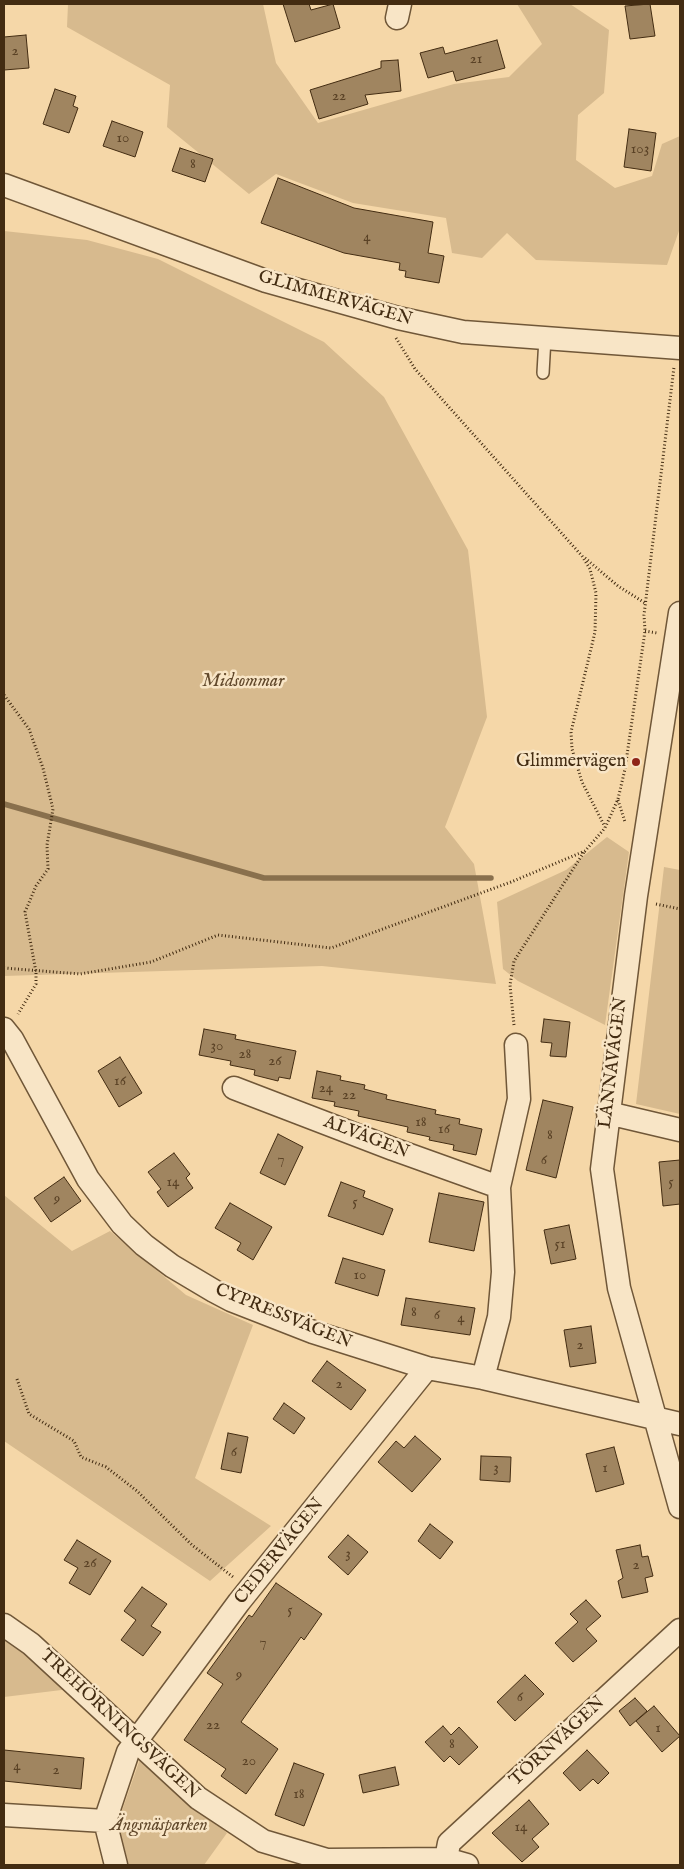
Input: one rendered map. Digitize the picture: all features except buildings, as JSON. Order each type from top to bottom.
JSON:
[{"type":"street","name":"GLIMMERVÄGEN","points":[[4,186],[266,281],[384,315],[463,332],[679,348]]},
{"type":"street","name":"LÄNNAVÄGEN","points":[[680,613],[636,896],[602,1169],[619,1288],[680,1507]]},
{"type":"street","name":"CYPRESSVÄGEN","points":[[4,1029],[12,1039],[88,1179],[122,1224],[144,1245],[172,1266],[231,1300],[313,1332],[427,1368],[483,1378],[680,1424]]},
{"type":"street","points":[[483,1378],[499,1317],[503,1272],[499,1187],[519,1099],[516,1045]]},
{"type":"street","name":"ALVÄGEN","points":[[234,1088],[499,1187]]},
{"type":"street","points":[[608,1113],[680,1130]]},
{"type":"street","name":"CEDERVÄGEN","points":[[106,1821],[128,1752],[250,1588],[427,1368]]},
{"type":"street","name":"TREHÖRNINGSVÄGEN","points":[[4,1625],[31,1644],[138,1740],[198,1798],[263,1841],[327,1860],[456,1862]]},
{"type":"street","name":"TÖRNVÄGEN","points":[[456,1862],[449,1842],[680,1630]]},
{"type":"street","points":[[4,1815],[106,1821],[116,1865]]},
{"type":"lane","points":[[542,373],[545,338]]},
{"type":"path","points":[[384,315],[415,369],[582,556],[618,586],[645,603]]},
{"type":"path","points":[[516,1045],[510,986],[514,961],[585,851],[606,828],[618,799],[625,769],[645,631],[645,603],[679,348]]},
{"type":"path","points":[[582,556],[590,569],[596,593],[595,632],[572,732],[572,749],[582,782],[606,828]]},
{"type":"path","points":[[4,695],[29,729],[43,768],[53,809],[47,845],[48,869],[36,886],[25,912],[36,972],[36,984],[15,1019],[4,1029]]},
{"type":"path","points":[[634,702],[643,703]]},
{"type":"path","points":[[4,968],[80,974],[151,962],[218,935],[331,948],[511,882],[585,851]]},
{"type":"path","points":[[648,902],[680,909]]},
{"type":"path","points":[[17,1379],[29,1414],[74,1442],[81,1457],[106,1467],[137,1491],[207,1558],[250,1588]]},
{"type":"green space","points":[[68,4],[263,4],[276,63],[318,123],[454,84],[509,77],[542,44],[517,4],[570,4],[609,30],[604,93],[578,115],[576,160],[615,188],[652,176],[662,144],[680,136],[680,228],[667,265],[536,260],[507,233],[482,258],[452,253],[446,218],[353,203],[276,174],[249,194],[167,127],[170,85],[67,27]]},
{"type":"green space","name":"Midsommar","points":[[4,231],[87,240],[158,259],[324,342],[384,397],[468,550],[487,717],[445,827],[474,864],[496,984],[322,966],[4,976]]},
{"type":"green space","points":[[607,837],[629,852],[605,1025],[518,981],[503,969],[497,902],[566,870]]},
{"type":"green space","points":[[664,867],[680,870],[680,1114],[636,1104]]},
{"type":"green space","points":[[4,1195],[72,1251],[110,1231],[186,1295],[253,1325],[195,1478],[271,1526],[210,1581],[4,1441]]},
{"type":"green space","points":[[4,1639],[78,1688],[4,1697]]},
{"type":"green space","name":"Ängsnäsparken","points":[[141,1756],[227,1833],[204,1865],[128,1865],[117,1825]]},
{"type":"waterway","points":[[4,804],[264,878],[491,878]]},
{"type":"place","name":"Glimmervägen","points":[[636,762]]}]
